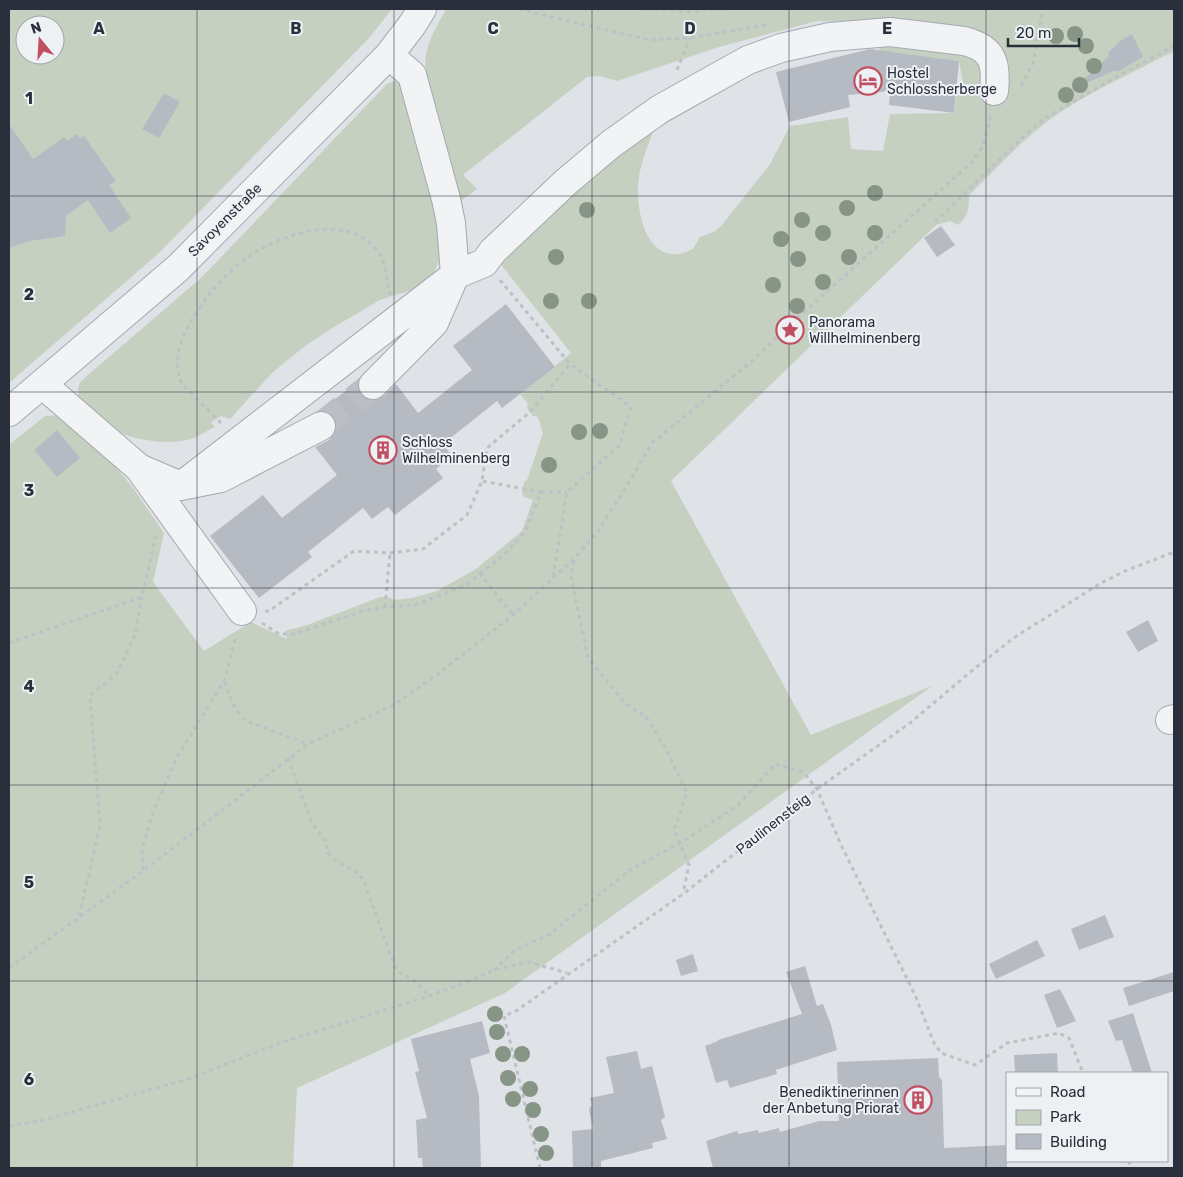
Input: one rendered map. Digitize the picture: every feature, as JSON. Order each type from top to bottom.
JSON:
[{"type":"street","name":"Savoyenstraße","points":[[9,412],[178,268],[389,56],[422,9]]},
{"type":"street","points":[[172,494],[455,275],[484,263],[494,251],[566,182],[618,139],[660,109],[748,60],[781,48],[830,37],[890,32],[964,41],[973,43],[990,54],[996,76],[996,102]]},
{"type":"street","points":[[373,385],[434,323],[455,275],[451,223],[446,199],[412,75],[389,56]]},
{"type":"street","points":[[42,384],[172,494],[242,611]]},
{"type":"street","points":[[172,494],[221,478],[321,426]]},
{"type":"path","points":[[519,9],[649,40],[690,38],[775,23]]},
{"type":"path","points":[[639,9],[692,11],[726,9]]},
{"type":"path","points":[[1021,86],[1033,62],[1043,9]]},
{"type":"path","points":[[935,222],[1023,136],[1045,118],[1174,46]]},
{"type":"path","points":[[9,968],[143,871],[288,758],[308,744],[392,706],[437,675],[513,615],[574,559],[596,534],[652,443],[752,361],[788,326],[970,164],[983,146],[996,102]]},
{"type":"path","points":[[991,120],[996,102]]},
{"type":"path","points":[[239,441],[182,384],[177,367],[186,326],[214,288],[240,263],[277,240],[305,232],[334,228],[363,237],[381,255],[396,320]]},
{"type":"path","points":[[484,263],[502,281],[570,364],[631,407],[619,446],[567,492],[552,579]]},
{"type":"path","points":[[242,611],[269,611],[354,551],[390,553],[423,549],[467,515],[482,481],[487,448],[530,412],[570,364]]},
{"type":"path","points":[[482,481],[541,492],[567,492]]},
{"type":"path","points":[[242,611],[279,634],[293,634],[363,610],[415,605],[466,585],[505,554],[525,532],[541,492]]},
{"type":"path","points":[[79,916],[100,826],[90,696],[117,673],[135,634],[142,597],[172,494]]},
{"type":"path","name":"Paulinensteig","points":[[540,1168],[504,1016],[516,1011],[567,973],[683,894],[817,789],[910,723],[1015,637],[1101,582],[1174,552]]},
{"type":"path","points":[[385,607],[390,553]]},
{"type":"path","points":[[574,559],[571,576],[588,658],[625,702],[646,717],[665,747],[687,793],[674,830],[690,865],[683,894]]},
{"type":"path","points":[[480,574],[513,615]]},
{"type":"path","points":[[9,643],[142,597]]},
{"type":"path","points":[[143,871],[142,850],[152,812],[177,757],[224,681],[242,611]]},
{"type":"path","points":[[224,681],[235,708],[246,721],[308,744]]},
{"type":"path","points":[[288,758],[311,821],[326,842],[328,853],[334,860],[355,871],[363,879],[395,968],[401,974],[415,981],[429,996]]},
{"type":"path","points":[[494,970],[515,950],[550,934],[630,870],[680,843],[738,805],[775,764],[803,772],[817,789],[842,847],[914,995],[934,1043],[941,1053],[975,1065],[1008,1043],[1059,1033],[1069,1038],[1083,1072]]},
{"type":"path","points":[[9,1126],[44,1120],[188,1079],[284,1042],[429,996],[494,970],[529,962],[567,973]]},
{"type":"green space","points":[[9,9],[392,9],[369,38],[159,253],[9,383]]},
{"type":"green space","points":[[446,9],[1174,9],[1174,52],[1091,94],[1062,111],[1038,129],[969,195],[967,212],[964,219],[958,225],[950,221],[936,225],[671,481],[811,735],[932,686],[505,993],[297,1088],[293,1168],[9,1168],[9,445],[45,416],[64,415],[103,452],[133,488],[164,533],[153,582],[204,651],[251,622],[287,639],[285,631],[310,624],[380,597],[393,600],[412,598],[437,591],[476,569],[522,531],[533,500],[524,497],[522,493],[524,482],[527,480],[543,433],[538,417],[533,416],[527,408],[528,404],[520,394],[571,353],[499,262],[636,133],[736,76],[741,81],[653,131],[639,176],[638,200],[640,213],[649,238],[657,247],[666,253],[679,254],[693,249],[700,237],[714,232],[722,225],[770,164],[790,126],[848,117],[851,149],[883,151],[890,114],[954,113],[957,93],[983,94],[984,85],[963,84],[959,61],[895,53],[874,61],[891,24],[817,21],[719,47],[617,81],[600,76],[587,77],[463,175],[477,189],[462,200],[455,198],[421,73],[426,71],[425,63],[428,47]]},
{"type":"green space","points":[[404,77],[444,249],[430,282],[415,289],[380,300],[305,346],[273,372],[230,419],[221,416],[211,422],[215,427],[194,438],[165,442],[132,437],[114,430],[94,415],[76,397],[79,394],[80,383],[201,278],[387,84]]},
{"type":"building","points":[[1132,34],[1143,57],[1117,72],[1116,70],[1084,84],[1082,81],[1109,56],[1108,53],[1120,41]]},
{"type":"building","name":"Hostel Schlossherberge","points":[[870,49],[959,61],[954,113],[889,105],[890,91],[848,95],[850,107],[789,122],[776,72]]},
{"type":"building","points":[[164,93],[180,102],[159,138],[142,129]]},
{"type":"building","points":[[9,124],[33,159],[64,137],[67,141],[77,134],[80,139],[84,136],[116,181],[109,185],[131,218],[110,233],[88,200],[66,216],[65,236],[30,241],[9,248]]},
{"type":"building","points":[[941,226],[955,245],[937,257],[924,238]]},
{"type":"building","name":"Schloss Wilhelminenberg","points":[[506,304],[555,367],[502,408],[497,401],[443,444],[452,456],[436,469],[443,478],[395,515],[388,507],[372,519],[363,508],[308,552],[312,557],[259,598],[210,536],[263,495],[282,518],[337,475],[315,447],[329,440],[337,427],[335,418],[323,408],[355,384],[362,396],[370,400],[377,400],[396,384],[418,413],[472,370],[453,346]]},
{"type":"building","points":[[57,430],[80,458],[57,477],[34,450]]},
{"type":"building","points":[[1148,620],[1158,641],[1138,652],[1126,632]]},
{"type":"building","points":[[1105,915],[1114,937],[1079,950],[1071,929]]},
{"type":"building","points":[[1037,940],[1045,956],[996,979],[989,964]]},
{"type":"building","points":[[693,954],[698,971],[681,976],[676,960]]},
{"type":"building","points":[[805,966],[817,1006],[823,1004],[831,1025],[837,1050],[776,1070],[777,1074],[730,1088],[727,1080],[716,1083],[705,1046],[718,1040],[802,1014],[786,972]]},
{"type":"building","points":[[1174,972],[1174,991],[1129,1006],[1123,988]]},
{"type":"building","points":[[1060,989],[1076,1021],[1057,1028],[1044,995]]},
{"type":"building","points":[[1133,1013],[1152,1072],[1133,1072],[1122,1040],[1116,1041],[1108,1021]]},
{"type":"building","points":[[482,1021],[490,1053],[470,1059],[479,1096],[481,1168],[423,1168],[422,1158],[418,1158],[416,1120],[427,1118],[415,1072],[419,1071],[411,1039]]},
{"type":"building","points":[[637,1051],[641,1069],[652,1066],[665,1117],[661,1120],[667,1139],[652,1143],[653,1148],[601,1161],[601,1168],[573,1168],[572,1131],[593,1129],[589,1109],[592,1105],[590,1098],[614,1093],[606,1057]]},
{"type":"building","points":[[1057,1053],[1058,1072],[1015,1072],[1014,1055]]},
{"type":"building","name":"Benediktinerinnen der Anbetung Priorat","points":[[938,1058],[939,1077],[942,1080],[944,1148],[1006,1145],[1007,1168],[713,1168],[706,1141],[737,1131],[739,1134],[758,1130],[759,1133],[779,1128],[780,1132],[819,1121],[839,1121],[837,1062]]},
{"type":"tunnel","points":[[321,426],[373,385]]},
{"type":"place","name":"Hostel Schlossherberge","points":[[868,81]]},
{"type":"place","name":"Panorama Willhelminenberg","points":[[790,330]]},
{"type":"place","name":"Schloss Wilhelminenberg","points":[[383,450]]},
{"type":"place","name":"Benediktinerinnen der Anbetung Priorat","points":[[918,1100]]}]
